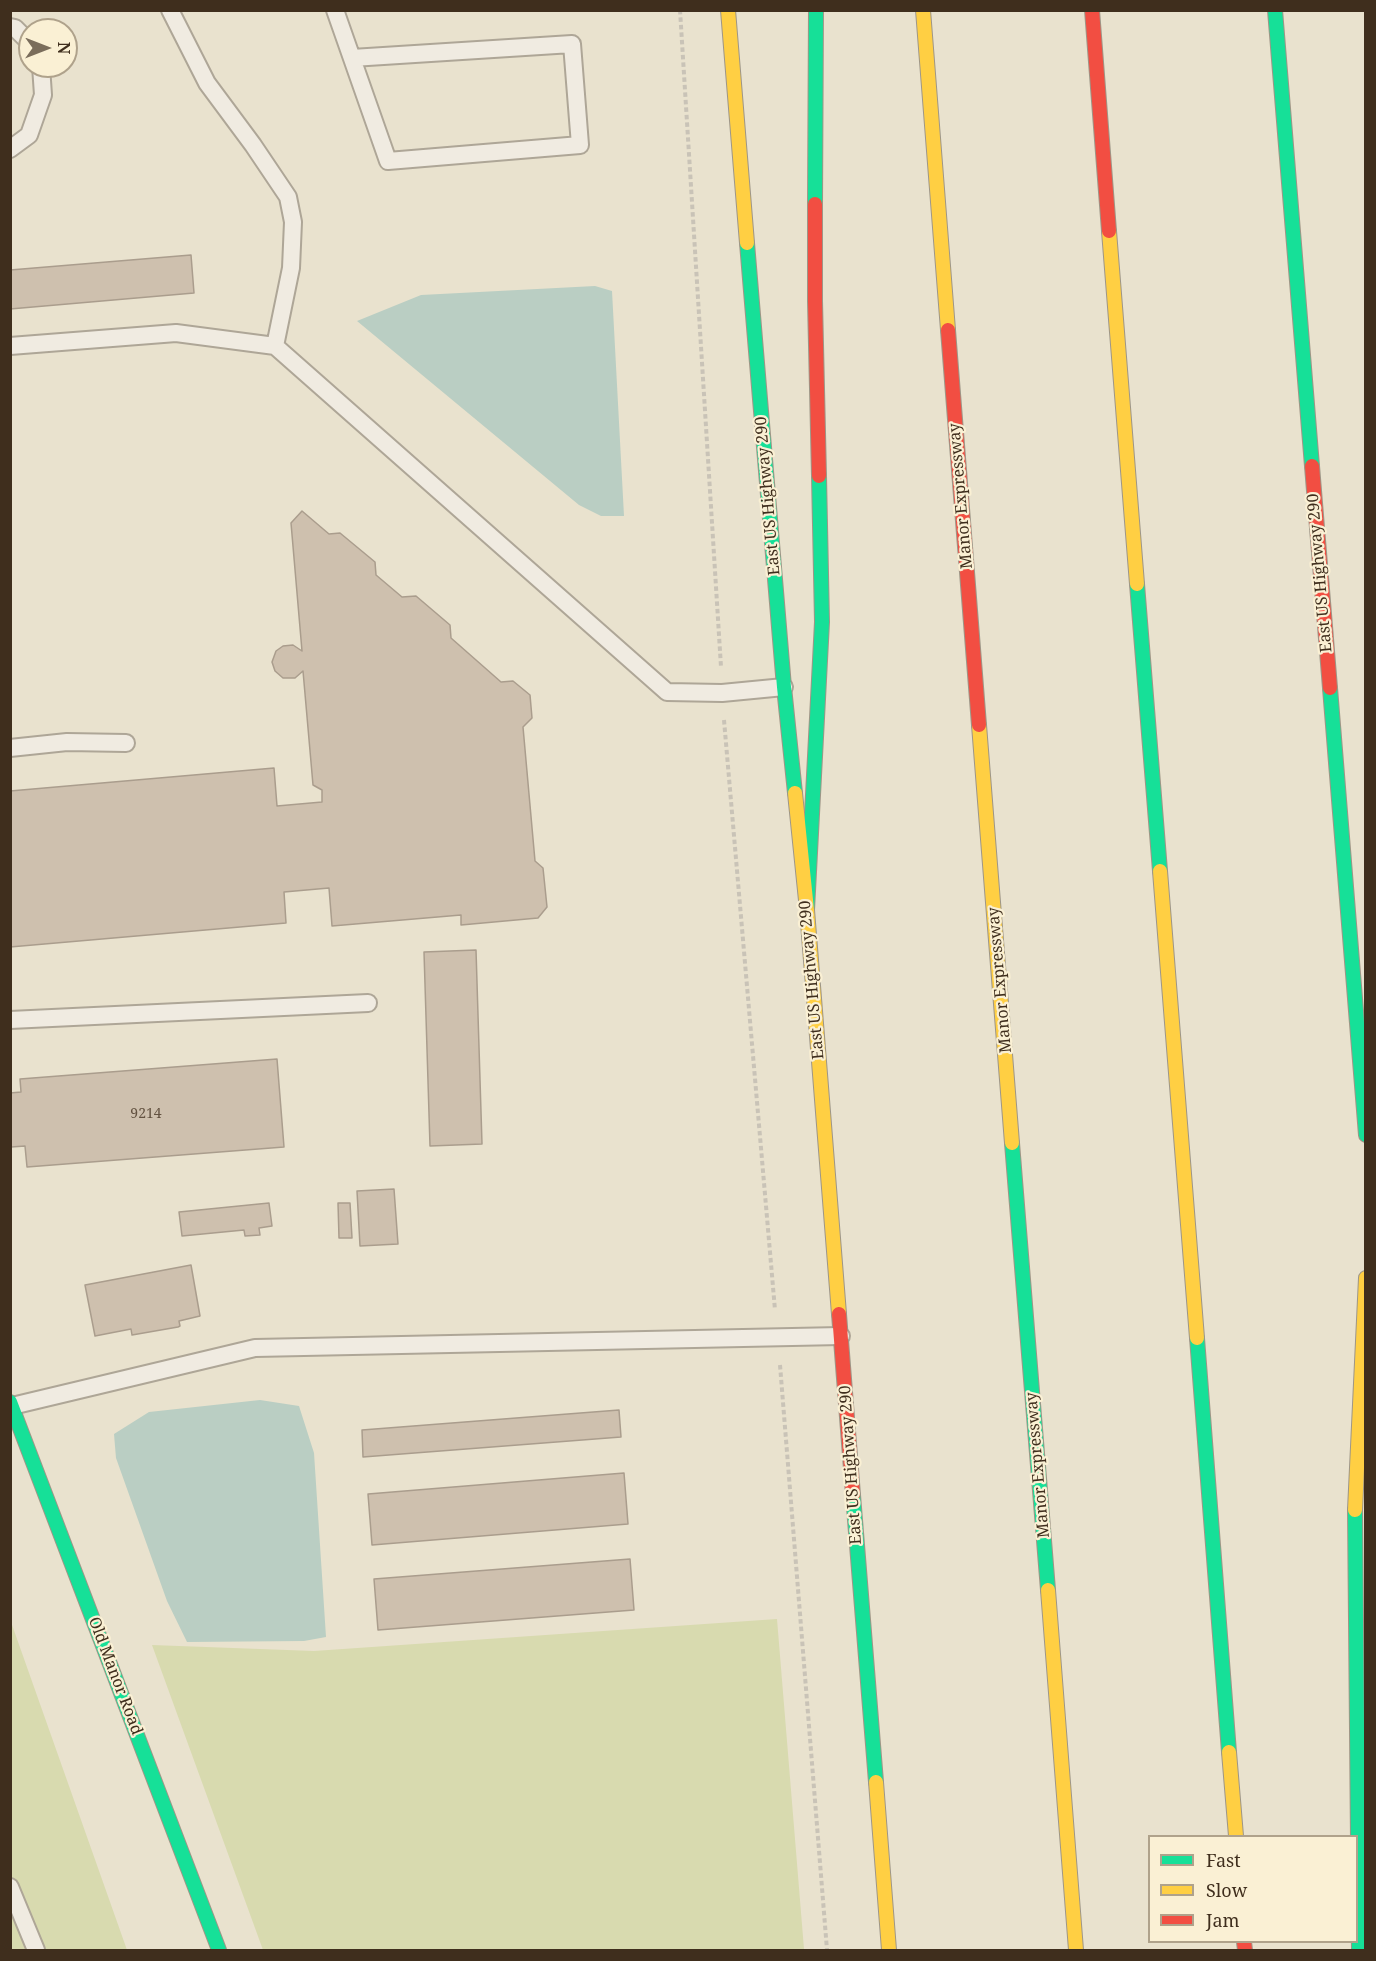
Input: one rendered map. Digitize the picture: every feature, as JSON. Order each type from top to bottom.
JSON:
[{"type":"main road","name":"East US Highway 290","points":[[728,10],[784,687],[807,910],[890,1950]]},
{"type":"main road","points":[[807,910],[822,622],[815,301],[816,10]]},
{"type":"main road","name":"Manor Expressway","points":[[923,10],[1076,1950]]},
{"type":"main road","points":[[1092,10],[1236,1835]]},
{"type":"main road","name":"East US Highway 290","points":[[1275,10],[1365,1135]]},
{"type":"main road","points":[[1358,1835],[1355,1510],[1365,1278]]},
{"type":"main road","name":"Old Manor Road","points":[[11,1404],[219,1950]]},
{"type":"main road","points":[[1358,1840],[1359,1950]]},
{"type":"lane","points":[[170,10],[207,83],[288,197],[293,222],[291,268],[275,346]]},
{"type":"lane","points":[[335,10],[388,161],[580,145],[572,44],[352,58]]},
{"type":"lane","points":[[10,149],[29,135],[43,94],[42,78]]},
{"type":"lane","points":[[10,346],[176,333],[275,346],[667,692],[722,693],[784,687]]},
{"type":"lane","points":[[10,748],[67,742],[126,743]]},
{"type":"lane","points":[[10,1020],[368,1003]]},
{"type":"lane","points":[[11,1404],[255,1348],[841,1336]]},
{"type":"lane","points":[[10,1887],[36,1950]]},
{"type":"path","points":[[680,10],[722,693],[827,1950]]},
{"type":"green space","points":[[777,1619],[804,1949],[787,1950],[263,1950],[152,1645],[314,1651]]},
{"type":"green space","points":[[11,1622],[127,1950],[11,1950]]},
{"type":"shaded area","points":[[595,286],[612,291],[624,516],[601,516],[579,505],[357,321],[421,295]]},
{"type":"shaded area","points":[[260,1400],[299,1406],[314,1453],[326,1637],[304,1641],[187,1642],[167,1601],[116,1458],[114,1434],[149,1412]]},
{"type":"building","points":[[191,255],[194,293],[10,309],[10,270]]},
{"type":"building","points":[[302,511],[329,534],[340,533],[375,562],[376,575],[402,597],[416,596],[450,625],[451,638],[501,682],[513,681],[530,695],[532,718],[523,727],[535,861],[543,868],[547,907],[538,918],[461,925],[461,915],[332,926],[329,888],[284,892],[286,923],[10,947],[10,791],[274,768],[277,806],[322,802],[322,790],[313,785],[303,671],[295,678],[283,678],[275,671],[272,662],[276,651],[283,646],[293,645],[302,651],[291,523]]},
{"type":"building","points":[[476,950],[482,1144],[430,1146],[424,952]]},
{"type":"building","points":[[277,1059],[284,1147],[27,1167],[25,1146],[11,1147],[10,1093],[21,1092],[20,1079]]},
{"type":"building","points":[[394,1189],[398,1244],[360,1246],[357,1191]]},
{"type":"building","points":[[269,1203],[272,1226],[259,1228],[260,1235],[245,1236],[244,1230],[182,1236],[179,1212]]},
{"type":"building","points":[[338,1203],[350,1203],[352,1238],[339,1238]]},
{"type":"building","points":[[191,1265],[200,1316],[179,1321],[180,1326],[178,1327],[132,1335],[131,1329],[95,1336],[85,1285]]},
{"type":"building","points":[[619,1410],[621,1437],[363,1457],[362,1430]]},
{"type":"building","points":[[624,1473],[628,1524],[372,1545],[368,1494]]},
{"type":"building","points":[[630,1559],[634,1610],[378,1630],[374,1579]]},
{"type":"traffic: fast","points":[[815,204],[816,10]]},
{"type":"traffic: fast","points":[[1275,10],[1312,466]]},
{"type":"traffic: fast","points":[[747,243],[795,793]]},
{"type":"traffic: fast","points":[[807,910],[822,622],[819,476]]},
{"type":"traffic: fast","points":[[1137,584],[1160,871]]},
{"type":"traffic: fast","points":[[1330,688],[1366,1135]]},
{"type":"traffic: fast","points":[[1012,1143],[1048,1590]]},
{"type":"traffic: fast","points":[[1197,1338],[1229,1752]]},
{"type":"traffic: fast","points":[[10,1402],[219,1950]]},
{"type":"traffic: fast","points":[[853,1495],[876,1782]]},
{"type":"traffic: fast","points":[[1355,1510],[1358,1835]]},
{"type":"traffic: fast","points":[[1358,1840],[1359,1950]]},
{"type":"traffic: slow","points":[[728,10],[747,243]]},
{"type":"traffic: slow","points":[[923,10],[948,330]]},
{"type":"traffic: slow","points":[[1109,231],[1137,584]]},
{"type":"traffic: slow","points":[[979,725],[1012,1143]]},
{"type":"traffic: slow","points":[[795,793],[807,910],[839,1314]]},
{"type":"traffic: slow","points":[[1160,871],[1197,1338]]},
{"type":"traffic: slow","points":[[1355,1510],[1366,1278]]},
{"type":"traffic: slow","points":[[1048,1590],[1076,1950]]},
{"type":"traffic: slow","points":[[1229,1752],[1236,1835]]},
{"type":"traffic: slow","points":[[876,1782],[889,1950]]},
{"type":"traffic: jam","points":[[1092,10],[1109,231]]},
{"type":"traffic: jam","points":[[815,204],[819,476]]},
{"type":"traffic: jam","points":[[948,330],[979,725]]},
{"type":"traffic: jam","points":[[1312,466],[1330,688]]},
{"type":"traffic: jam","points":[[839,1314],[853,1495]]},
{"type":"traffic: jam","points":[[1244,1943],[1245,1950]]}]
